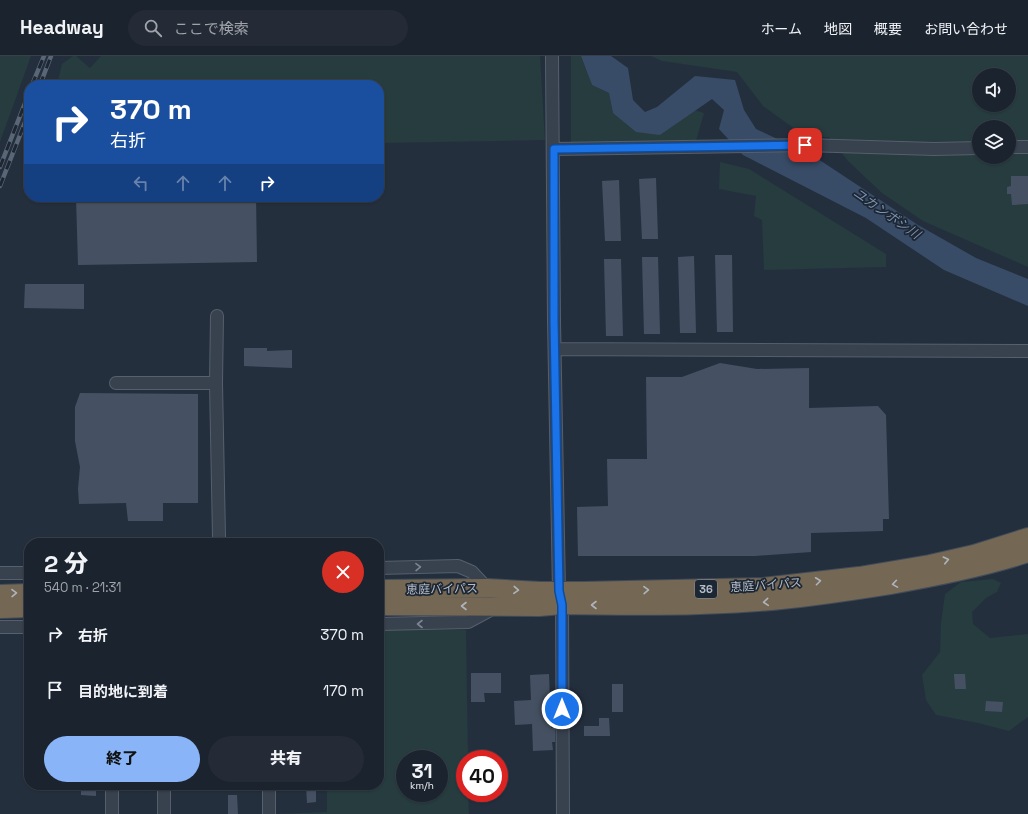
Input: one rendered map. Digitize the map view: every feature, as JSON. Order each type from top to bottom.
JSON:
[{"type":"highway","name":"恵庭バイパス","points":[[384,589],[487,588],[560,598],[790,584],[859,576],[930,564],[974,554],[1026,550]]},
{"type":"highway","points":[[0,594],[24,593]]},
{"type":"highway","name":"恵庭バイパス","points":[[384,606],[539,607],[560,598]]},
{"type":"highway","points":[[0,609],[24,608]]},
{"type":"street","points":[[552,56],[555,349],[563,814]]},
{"type":"street","points":[[554,149],[805,145],[972,148]]},
{"type":"street","points":[[1016,147],[1028,147]]},
{"type":"street","points":[[217,316],[216,383],[219,537]]},
{"type":"street","points":[[555,349],[1028,351]]},
{"type":"street","points":[[116,383],[216,383]]},
{"type":"street","points":[[384,568],[458,566],[472,572],[487,588]]},
{"type":"street","points":[[0,573],[24,573]]},
{"type":"street","points":[[384,624],[468,622],[496,606]]},
{"type":"street","points":[[0,627],[24,627]]},
{"type":"street","points":[[112,790],[112,814]]},
{"type":"street","points":[[164,790],[164,814]]},
{"type":"street","points":[[269,790],[269,814]]},
{"type":"green space","points":[[0,56],[31,56],[0,142]]},
{"type":"green space","points":[[73,56],[76,56],[90,68],[101,56],[540,56],[545,140],[384,143],[384,80],[58,80],[62,64]]},
{"type":"green space","points":[[571,56],[581,56],[592,85],[609,93],[613,113],[660,135],[694,110],[704,113],[696,141],[571,144]]},
{"type":"green space","points":[[651,56],[1028,56],[1028,267],[923,221],[882,193],[848,161],[829,137],[806,137],[763,106],[737,72],[662,61]]},
{"type":"green space","points":[[720,162],[749,169],[886,254],[886,267],[764,270],[762,220],[754,216],[756,196],[719,189]]},
{"type":"green space","points":[[993,579],[1001,583],[997,592],[986,598],[972,612],[973,624],[990,638],[1028,634],[1028,717],[1009,731],[936,715],[926,700],[922,675],[940,652],[941,623],[945,594],[961,582]]},
{"type":"green space","points":[[384,630],[466,630],[468,750],[456,750],[456,802],[468,802],[469,814],[275,814],[327,812],[327,790],[384,790]]},
{"type":"water","name":"ユカンボシ川","points":[[581,56],[611,56],[628,68],[633,100],[645,112],[657,107],[695,76],[735,80],[744,110],[756,129],[815,157],[918,225],[976,258],[1028,279],[1028,306],[944,270],[866,218],[743,155],[719,129],[724,110],[712,99],[660,135],[636,132],[613,113],[609,93],[592,85]]},
{"type":"building","points":[[1011,176],[1028,176],[1028,204],[1012,205],[1011,194],[1007,194],[1007,187],[1011,186]]},
{"type":"building","points":[[656,178],[658,239],[642,239],[639,179]]},
{"type":"building","points":[[619,180],[621,241],[605,241],[602,181]]},
{"type":"building","points":[[76,202],[256,202],[257,262],[78,265]]},
{"type":"building","points":[[715,255],[732,255],[733,332],[717,332]]},
{"type":"building","points":[[694,256],[696,333],[680,333],[678,257]]},
{"type":"building","points":[[642,257],[658,257],[660,334],[644,334]]},
{"type":"building","points":[[604,259],[621,259],[623,336],[606,336]]},
{"type":"building","points":[[25,284],[84,284],[84,309],[24,308]]},
{"type":"building","points":[[244,348],[267,348],[267,351],[292,350],[292,368],[244,366]]},
{"type":"building","points":[[720,363],[757,369],[809,368],[809,408],[878,406],[886,415],[889,519],[883,519],[883,531],[811,533],[811,552],[755,556],[578,556],[577,507],[608,506],[607,459],[647,459],[646,377],[682,377]]},
{"type":"building","points":[[80,393],[198,394],[198,503],[163,503],[163,521],[128,521],[126,503],[79,504],[78,489],[80,467],[75,441],[75,407]]},
{"type":"building","points":[[471,673],[501,673],[501,693],[484,693],[485,702],[471,702]]},
{"type":"building","points":[[549,674],[551,728],[555,727],[555,742],[552,742],[553,750],[533,751],[532,724],[515,725],[514,701],[531,700],[530,675]]},
{"type":"building","points":[[954,674],[965,674],[966,689],[955,689]]},
{"type":"building","points":[[612,684],[623,684],[623,712],[612,712]]},
{"type":"building","points":[[986,701],[1003,702],[1002,712],[985,711]]},
{"type":"building","points":[[599,718],[609,718],[610,736],[584,736],[584,726],[599,726]]},
{"type":"building","points":[[81,790],[96,790],[96,796],[81,795]]},
{"type":"building","points":[[306,790],[316,790],[316,802],[307,803]]},
{"type":"building","points":[[228,795],[237,795],[238,814],[228,814]]},
{"type":"railway","points":[[34,80],[44,56]]},
{"type":"railway","points":[[42,80],[51,56]]},
{"type":"railway","points":[[0,167],[24,106]]},
{"type":"railway","points":[[0,186],[24,125]]},
{"type":"route","points":[[562,709],[562,605],[559,591],[554,321],[554,149],[805,145]]}]
